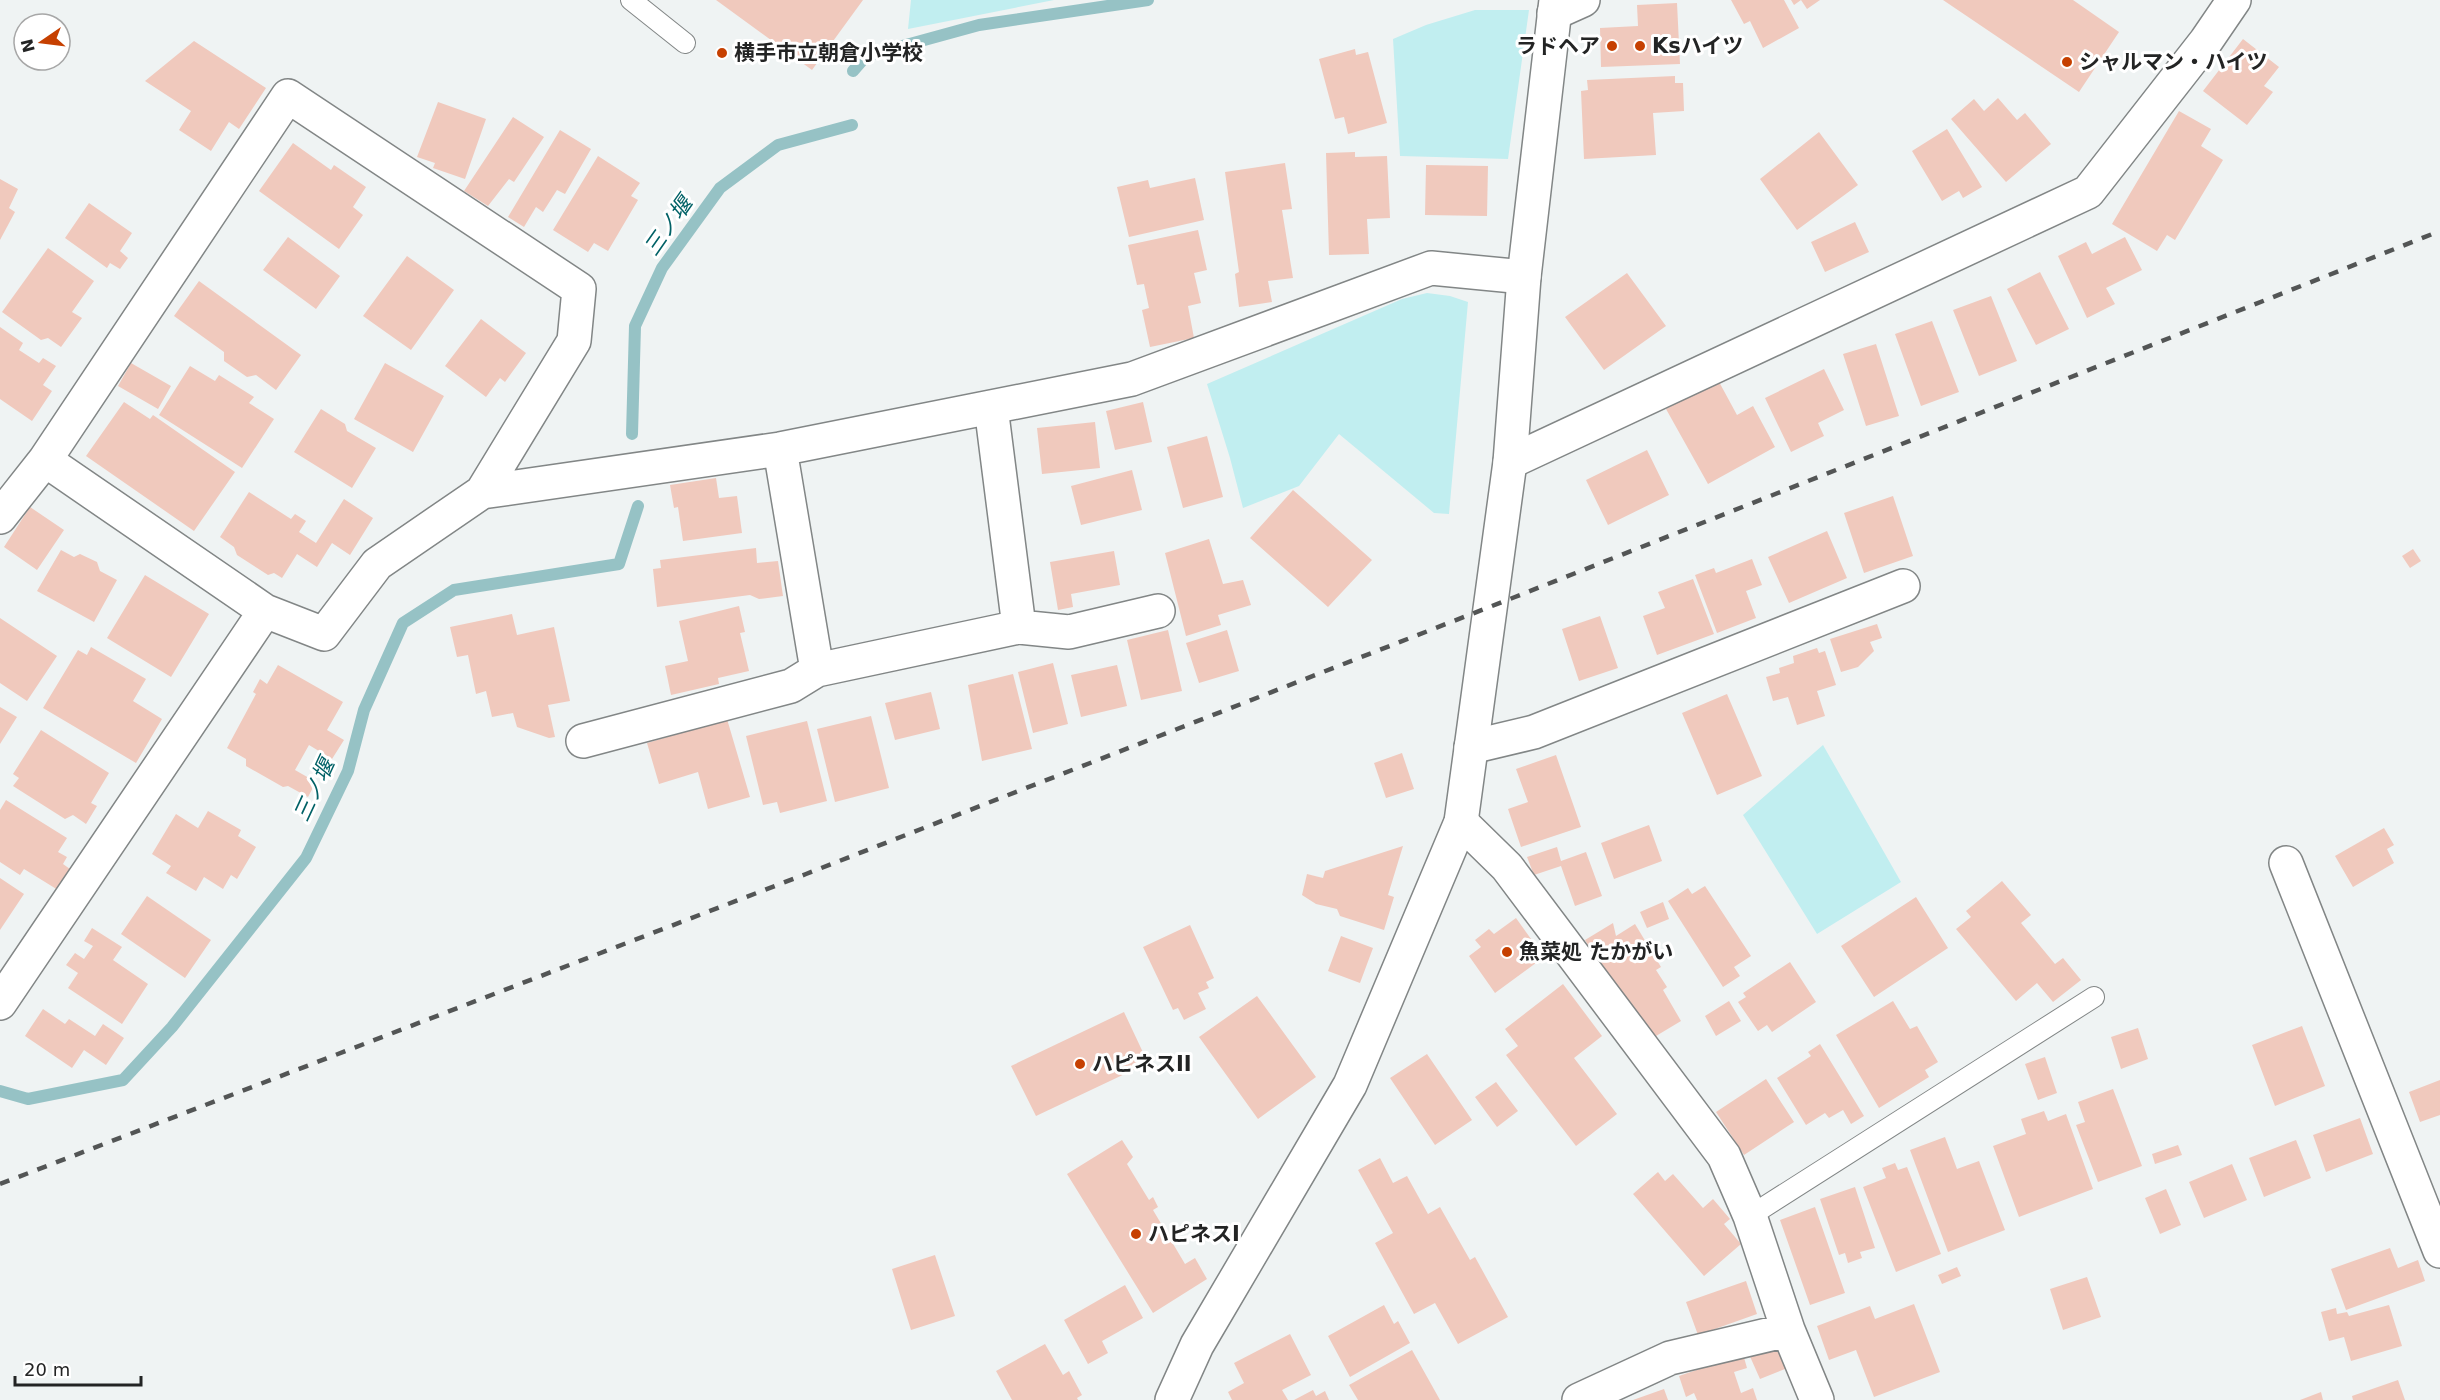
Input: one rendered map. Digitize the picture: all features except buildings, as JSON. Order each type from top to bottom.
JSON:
[{"type":"street","points":[[1173,1400],[1197,1345],[1350,1085],[1461,822],[1510,462],[1524,277],[1555,7],[1583,0]]},
{"type":"street","points":[[1510,462],[2088,192],[2206,41],[2234,0]]},
{"type":"street","points":[[0,517],[45,460],[288,96],[579,289],[574,341],[482,492],[377,564],[324,634],[265,611],[45,460]]},
{"type":"street","points":[[482,492],[780,449],[1132,379],[1431,268],[1524,277]]},
{"type":"street","points":[[991,407],[1020,627]]},
{"type":"street","points":[[780,449],[817,670]]},
{"type":"street","points":[[1471,747],[1534,732],[1903,586]]},
{"type":"street","points":[[0,1003],[265,611]]},
{"type":"street","points":[[583,741],[790,686],[817,670],[1020,627],[1068,632],[1158,611]]},
{"type":"street","points":[[1461,822],[1507,867],[1724,1156],[1750,1216],[1788,1330],[1816,1400]]},
{"type":"street","points":[[2286,863],[2440,1251]]},
{"type":"street","points":[[1579,1400],[1670,1358],[1788,1330]]},
{"type":"lane","points":[[631,0],[685,43]]},
{"type":"lane","points":[[1750,1216],[2094,997]]},
{"type":"shaded area","points":[[911,0],[1054,0],[908,29]]},
{"type":"shaded area","points":[[1475,10],[1529,10],[1508,159],[1400,156],[1393,39],[1426,25]]},
{"type":"shaded area","points":[[1427,293],[1450,296],[1468,302],[1449,514],[1434,513],[1339,434],[1299,486],[1243,508],[1207,384],[1402,299]]},
{"type":"shaded area","points":[[1823,745],[1901,882],[1817,934],[1743,815]]},
{"type":"waterway","name":"三ノ堰","points":[[853,71],[866,56],[979,25],[1148,0]]},
{"type":"waterway","name":"三ノ堰","points":[[632,434],[635,326],[662,268],[720,188],[778,145],[852,125]]},
{"type":"waterway","name":"三ノ堰","points":[[0,1091],[28,1099],[123,1080],[172,1027],[306,858],[348,771],[364,710],[403,623],[454,590],[619,564],[638,506]]},
{"type":"railway","points":[[0,1184],[806,874],[1515,597],[2440,231]]},
{"type":"place","name":"ラドヘア","points":[[1612,46]]},
{"type":"place","name":"Ksハイツ","points":[[1640,46]]},
{"type":"place","name":"横手市立朝倉小学校","points":[[722,53]]},
{"type":"place","name":"シャルマン・ハイツ","points":[[2067,62]]},
{"type":"place","name":"魚菜処 たかがい","points":[[1507,952]]},
{"type":"place","name":"ハピネスII","points":[[1080,1064]]},
{"type":"place","name":"ハピネスI","points":[[1136,1234]]}]
